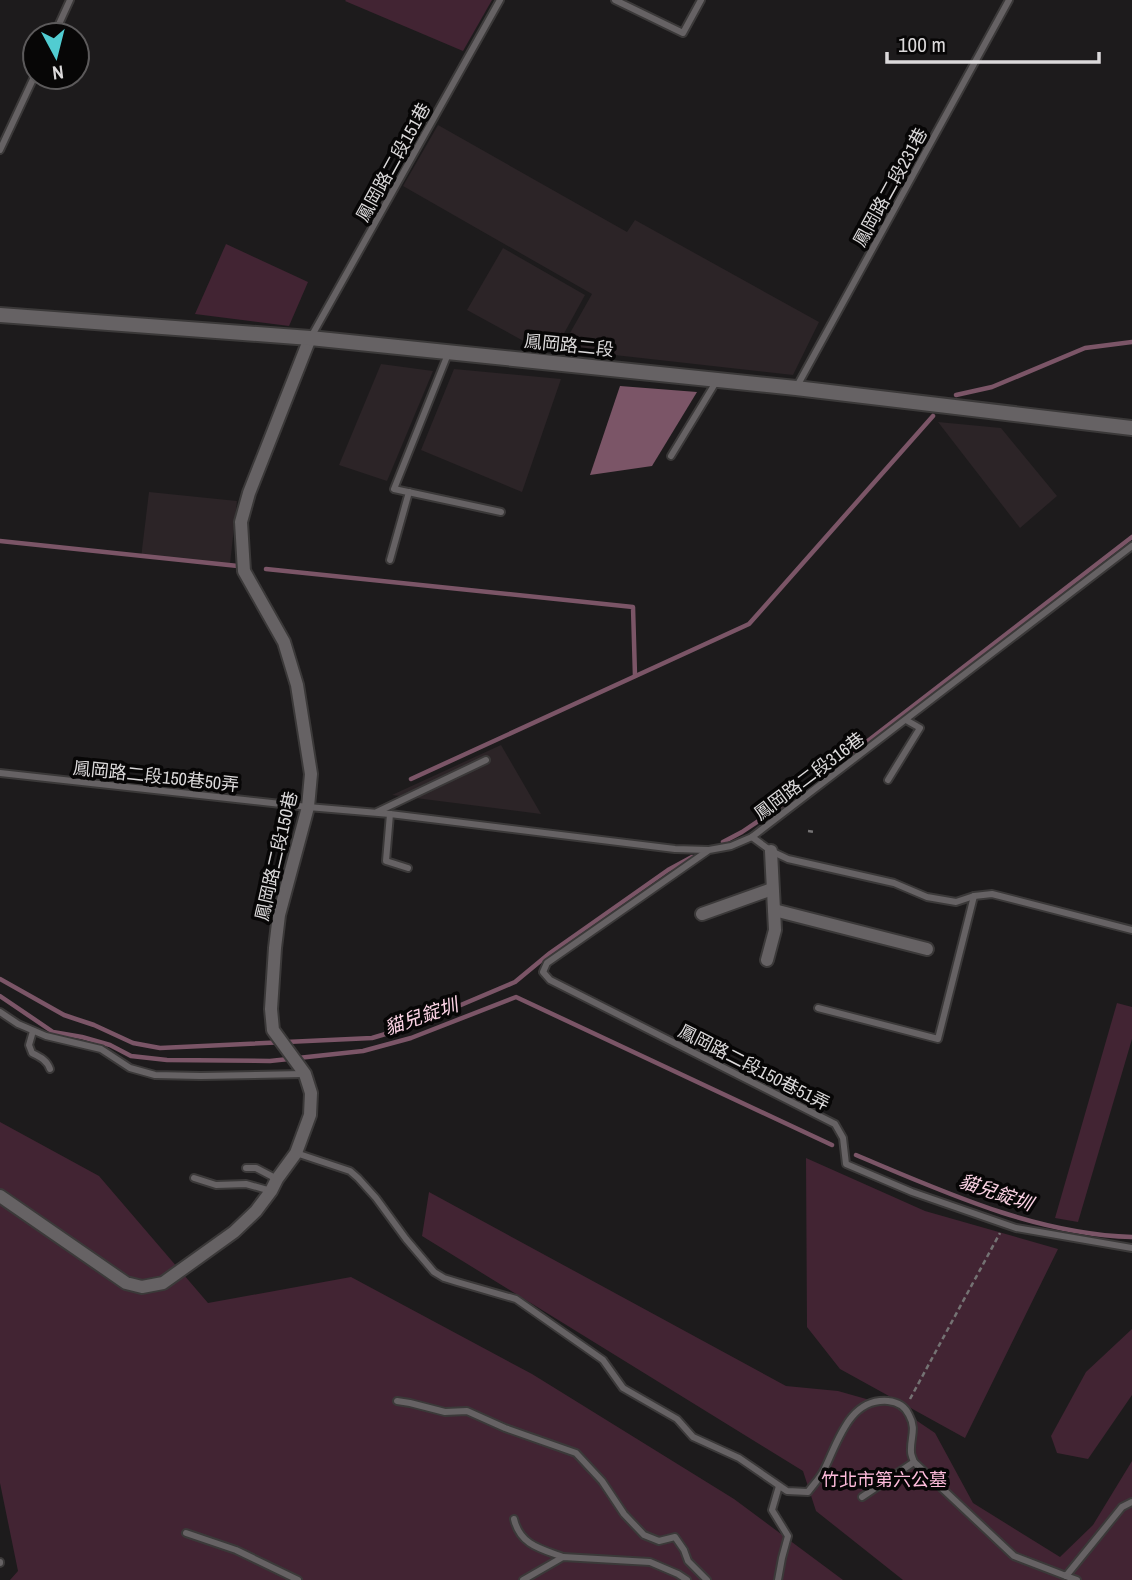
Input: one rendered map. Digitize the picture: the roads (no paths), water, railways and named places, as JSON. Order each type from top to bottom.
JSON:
[{"type":"street","name":"鳳岡路二段","points":[[0,315],[310,338],[796,388],[1132,428]]},
{"type":"street","name":"鳳岡路二段150巷","points":[[305,1074],[273,1030],[271,1009],[279,915],[308,807],[311,774],[297,685],[284,642],[244,571],[241,522],[249,493],[310,338]]},
{"type":"street","points":[[767,960],[775,930],[771,851]]},
{"type":"street","points":[[702,914],[772,889]]},
{"type":"street","points":[[774,910],[927,949]]},
{"type":"street","points":[[0,1196],[126,1283],[142,1287],[163,1283],[234,1232],[256,1211],[296,1153],[310,1115],[310,1093],[305,1074]]},
{"type":"lane","points":[[60,21],[70,0]]},
{"type":"lane","name":"鳳岡路二段151巷","points":[[310,338],[500,0]]},
{"type":"lane","points":[[615,0],[683,33],[701,0]]},
{"type":"lane","name":"鳳岡路二段231巷","points":[[796,388],[1009,0]]},
{"type":"lane","points":[[0,150],[28,91]]},
{"type":"lane","points":[[449,352],[394,489],[501,512]]},
{"type":"lane","points":[[671,456],[717,380]]},
{"type":"lane","points":[[390,560],[409,492]]},
{"type":"lane","name":"鳳岡路二段316巷","points":[[1132,546],[752,837],[788,859],[894,883],[927,897],[956,902],[992,894],[1132,930]]},
{"type":"lane","points":[[888,780],[920,728],[906,720]]},
{"type":"lane","points":[[375,813],[486,760]]},
{"type":"lane","name":"鳳岡路二段150巷50弄","points":[[0,773],[308,807]]},
{"type":"lane","name":"鳳岡路二段150巷51弄","points":[[308,807],[390,814],[675,849],[709,850],[731,846],[752,837]]},
{"type":"lane","points":[[390,814],[386,861],[408,868]]},
{"type":"lane","name":"鳳岡路二段150巷51弄","points":[[709,850],[547,963],[543,972],[550,979],[835,1124],[843,1138],[846,1164],[912,1192],[1016,1228],[1132,1248]]},
{"type":"lane","points":[[818,1008],[938,1039],[974,896]]},
{"type":"lane","points":[[0,1012],[33,1031],[102,1049],[130,1068],[155,1075],[305,1074]]},
{"type":"lane","points":[[33,1031],[29,1045],[32,1053],[48,1063],[50,1069]]},
{"type":"lane","points":[[296,1153],[350,1171],[376,1198],[405,1239],[434,1272],[444,1278],[516,1299],[603,1360],[623,1388],[677,1419],[693,1437],[739,1458],[787,1491],[808,1492],[822,1473],[852,1414],[868,1404],[898,1402],[911,1418],[914,1434],[911,1451],[914,1462],[1014,1556],[1077,1580]]},
{"type":"lane","points":[[246,1168],[256,1168],[274,1185]]},
{"type":"lane","points":[[194,1178],[216,1185],[274,1185]]},
{"type":"lane","points":[[397,1401],[445,1412],[467,1411],[505,1428],[576,1452],[602,1481],[624,1514],[644,1535],[659,1541],[675,1537],[688,1561],[708,1580]]},
{"type":"lane","points":[[862,1497],[914,1462]]},
{"type":"lane","points":[[779,1486],[772,1510],[788,1536],[779,1580]]},
{"type":"lane","points":[[1066,1576],[1122,1507],[1132,1502]]},
{"type":"lane","points":[[514,1519],[516,1528],[531,1546],[564,1557],[650,1562],[687,1580]]},
{"type":"lane","points":[[186,1533],[236,1550],[298,1580]]},
{"type":"lane","points":[[523,1580],[564,1557]]},
{"type":"waterway","points":[[956,395],[992,387],[1085,348],[1132,342]]},
{"type":"waterway","points":[[411,779],[749,624],[933,416]]},
{"type":"waterway","points":[[723,842],[803,791],[1132,537]]},
{"type":"waterway","points":[[0,541],[238,566]]},
{"type":"waterway","points":[[266,569],[633,607],[635,676]]},
{"type":"waterway","points":[[0,979],[64,1015],[133,1043],[160,1048],[372,1038],[409,1027],[515,982],[550,953],[668,870],[692,857]]},
{"type":"waterway","name":"貓兒錠圳","points":[[0,996],[53,1032],[110,1045],[131,1056],[167,1060],[270,1061],[363,1051],[411,1038],[516,997],[832,1145]]},
{"type":"waterway","name":"貓兒錠圳","points":[[856,1155],[991,1209],[1060,1228],[1132,1237]]},
{"type":"park label","name":"竹北市第六公墓","points":[[884,1479]]}]
